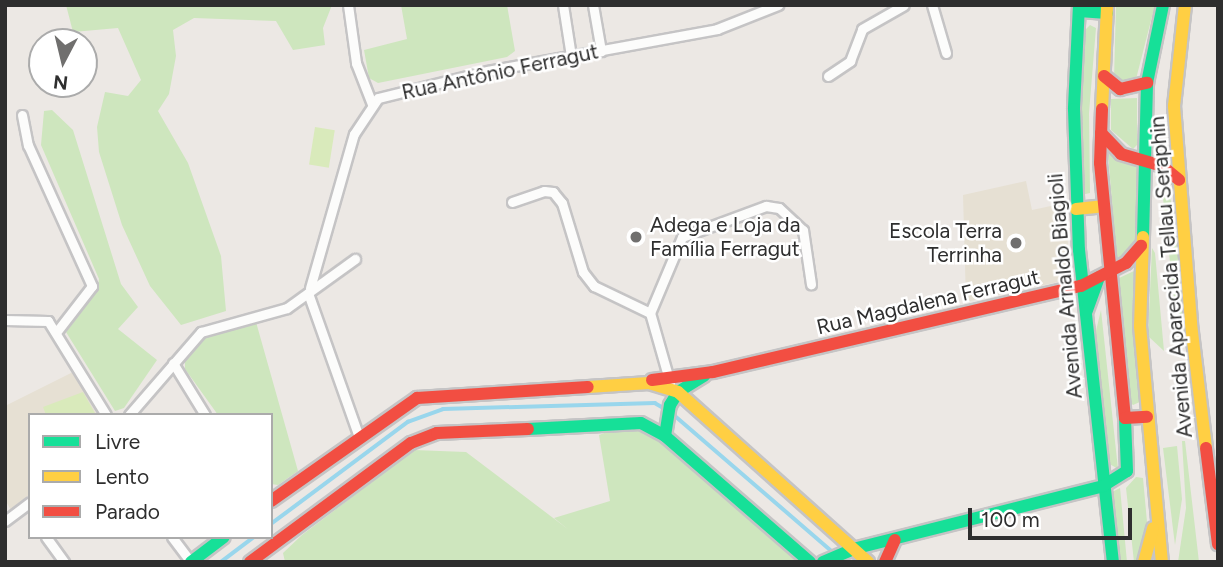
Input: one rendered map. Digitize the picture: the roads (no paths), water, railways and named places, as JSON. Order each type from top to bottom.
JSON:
[{"type":"main road","name":"Avenida Aparecida Tellau Seraphin","points":[[1161,562],[1140,326],[1147,83],[1163,5]]},
{"type":"main road","name":"Avenida Aparecida Tellau Seraphin","points":[[1185,5],[1174,106],[1191,324],[1218,544]]},
{"type":"main road","points":[[1079,8],[1107,9]]},
{"type":"main road","name":"Avenida Arnaldo Biagioli","points":[[1079,8],[1074,109],[1076,209],[1081,286],[1112,562]]},
{"type":"main road","name":"Avenida Arnaldo Biagioli","points":[[1103,485],[1127,471],[1129,458],[1103,275],[1101,133],[1107,9]]},
{"type":"main road","points":[[1104,76],[1120,89],[1147,83]]},
{"type":"main road","points":[[1101,133],[1121,155],[1162,166],[1179,180]]},
{"type":"main road","points":[[1076,209],[1083,205],[1103,206]]},
{"type":"main road","name":"Rua Magdalena Ferragut","points":[[631,383],[713,372],[1081,286],[1126,263],[1141,246]]},
{"type":"main road","points":[[1085,316],[1103,275]]},
{"type":"main road","name":"Rua Magdalena Ferragut","points":[[678,392],[713,372]]},
{"type":"main road","points":[[273,501],[417,398],[631,383],[678,392],[868,562]]},
{"type":"main road","points":[[665,436],[670,405],[678,392]]},
{"type":"main road","points":[[1125,418],[1147,417]]},
{"type":"main road","points":[[250,562],[411,443],[437,433],[640,423],[665,436],[810,562]]},
{"type":"main road","points":[[1144,562],[1153,534],[1154,475]]},
{"type":"main road","points":[[823,562],[853,549],[1103,485]]},
{"type":"main road","points":[[191,562],[221,539]]},
{"type":"main road","points":[[885,562],[895,540]]},
{"type":"street","points":[[348,5],[356,63],[372,104],[345,158],[309,290],[359,437]]},
{"type":"street","points":[[563,5],[571,56]]},
{"type":"street","points":[[593,5],[601,51]]},
{"type":"street","name":"Rua Antônio Ferragut","points":[[372,104],[411,89],[717,29],[778,5]]},
{"type":"street","points":[[828,76],[850,61],[862,29],[904,5]]},
{"type":"street","points":[[932,5],[946,52]]},
{"type":"street","points":[[22,115],[28,145],[92,286],[58,330]]},
{"type":"street","points":[[512,202],[553,192],[562,203],[583,272],[594,286],[650,313]]},
{"type":"street","points":[[678,392],[667,379],[650,313],[682,237],[766,206],[789,214],[803,230],[811,284]]},
{"type":"street","points":[[131,413],[201,332],[287,308],[355,258]]},
{"type":"street","points":[[5,320],[48,321],[58,330],[105,413]]},
{"type":"street","points":[[173,363],[204,413]]},
{"type":"street","points":[[5,521],[28,508]]},
{"type":"street","points":[[47,539],[64,562]]},
{"type":"street","points":[[174,539],[191,562]]},
{"type":"waterway","points":[[273,523],[408,422],[443,409],[655,403],[667,410]]},
{"type":"waterway","points":[[673,414],[834,553]]},
{"type":"waterway","points":[[221,562],[251,539]]},
{"type":"place","name":"Adega e Loja da Família Ferragut","points":[[636,237]]},
{"type":"place","name":"Escola Terra Terrinha","points":[[1016,243]]}]
